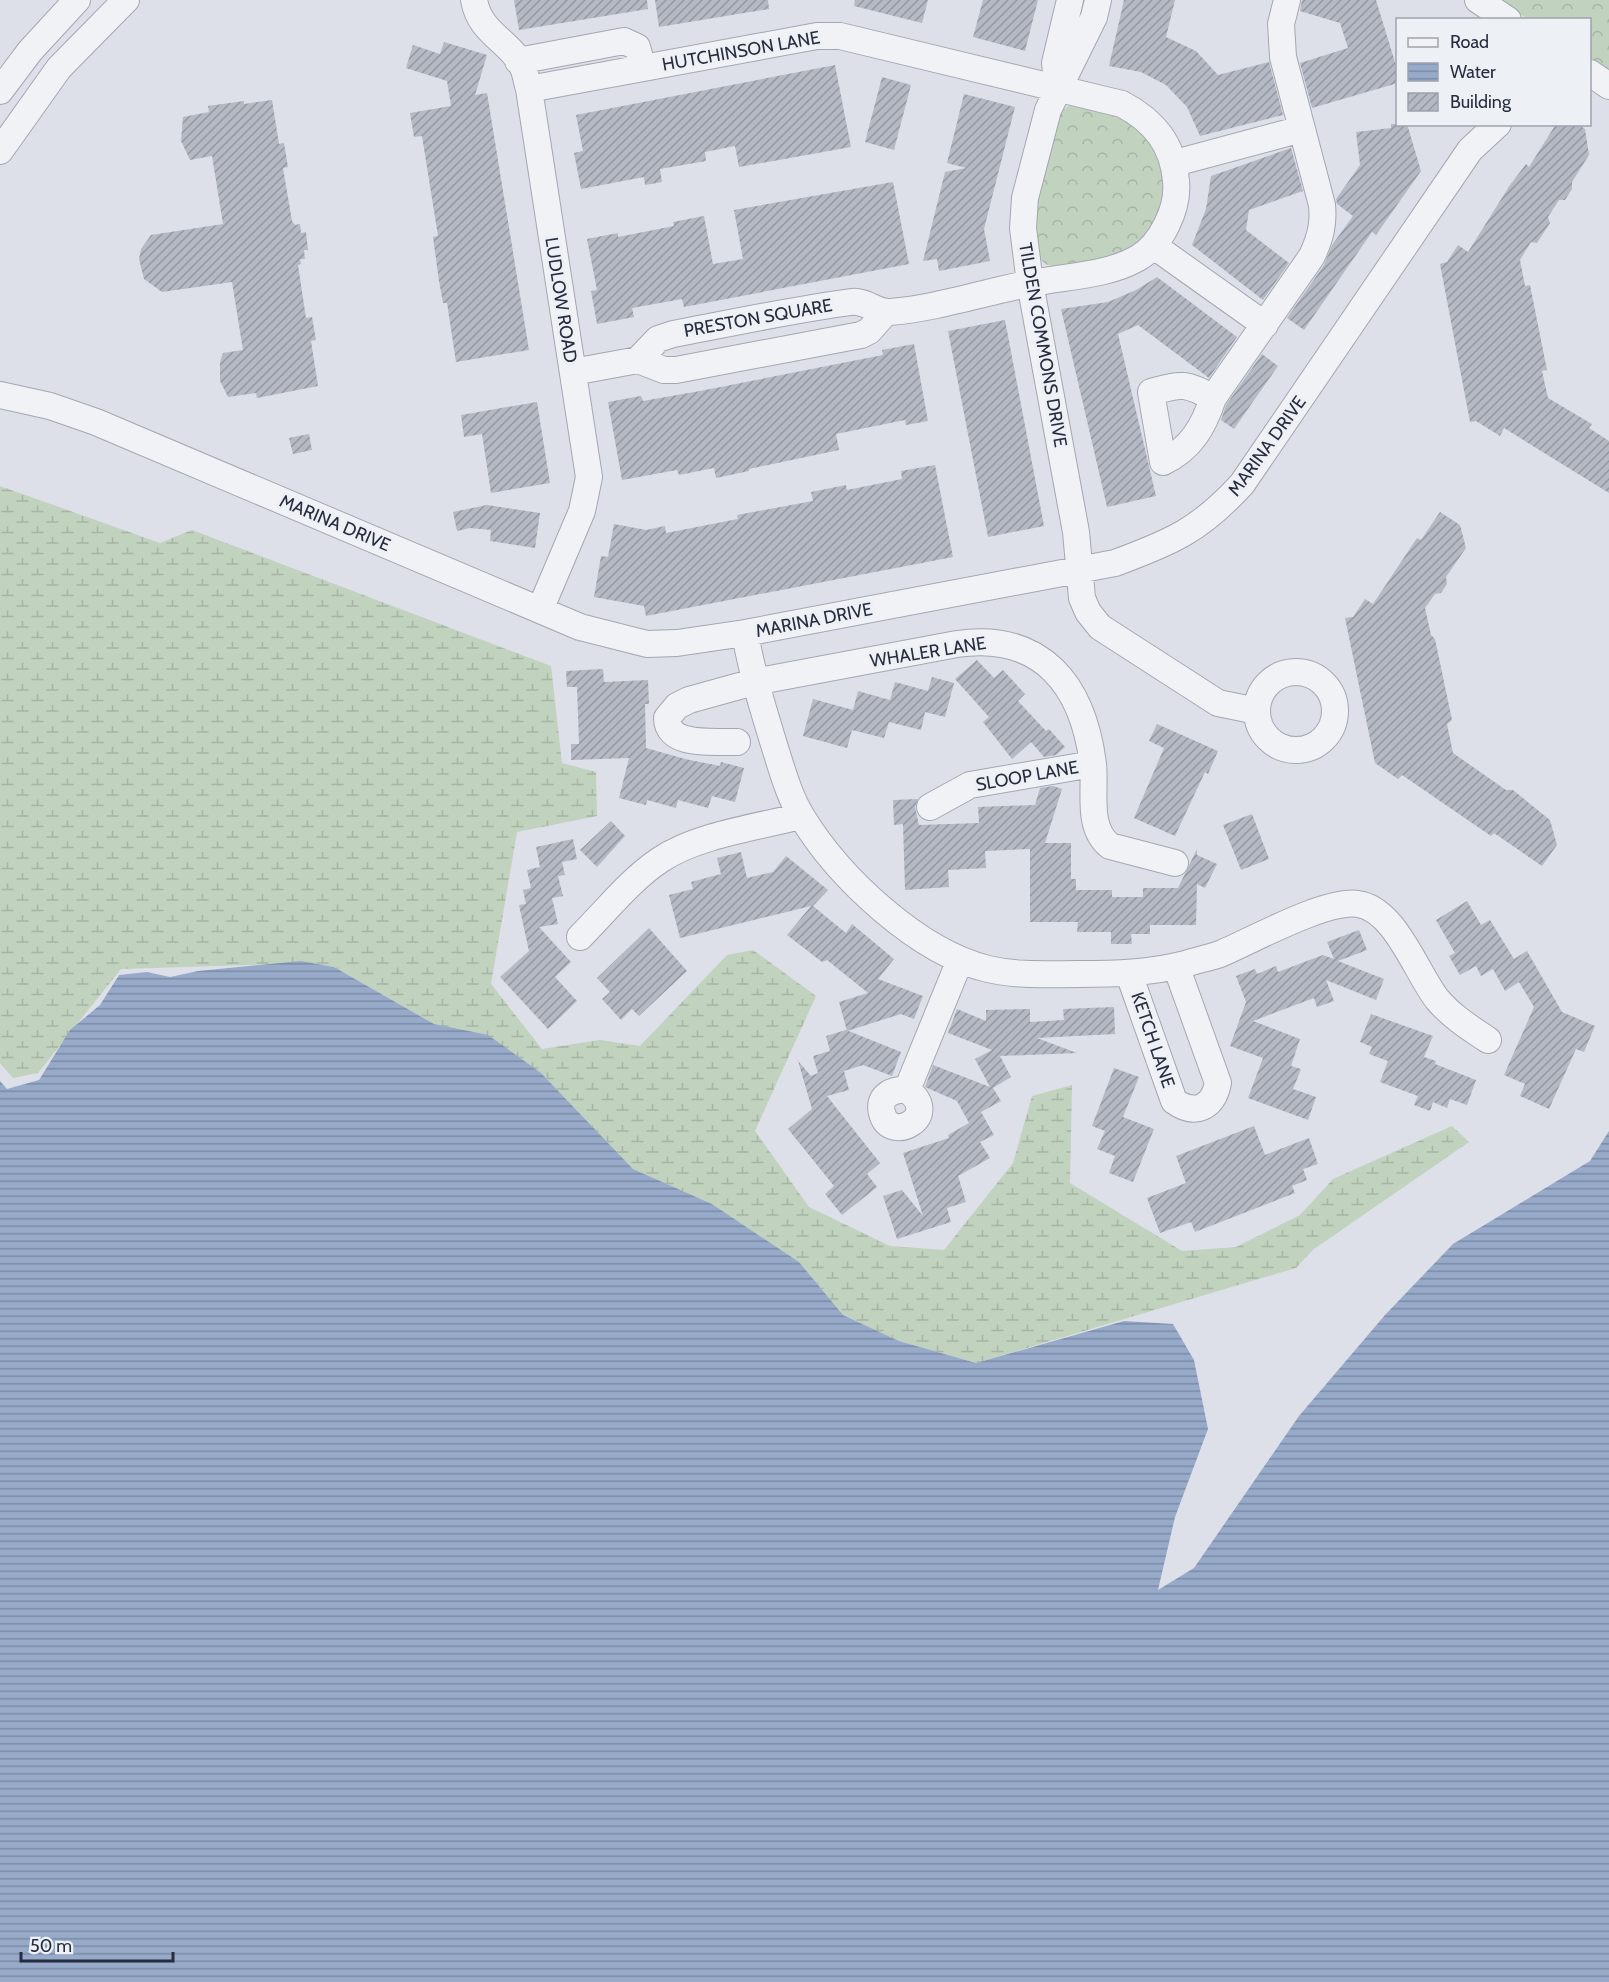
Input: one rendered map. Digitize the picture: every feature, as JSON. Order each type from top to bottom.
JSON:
[{"type":"street","points":[[0,91],[36,44],[77,0]]},
{"type":"street","points":[[0,151],[59,68],[126,0]]},
{"type":"street","name":"LUDLOW ROAD","points":[[474,0],[477,14],[483,25],[524,69],[529,89],[589,477],[588,493],[540,610]]},
{"type":"street","name":"TILDEN COMMONS DRIVE","points":[[1058,87],[1055,63],[1070,0]]},
{"type":"street","name":"TILDEN COMMONS DRIVE","points":[[1098,0],[1094,17],[1048,110],[1025,198],[1023,228],[1030,283],[1076,532],[1082,598],[1088,612],[1100,627],[1218,703],[1257,711]]},
{"type":"street","points":[[1213,398],[1312,256],[1320,238],[1324,220],[1281,39],[1287,0]]},
{"type":"street","points":[[1478,0],[1505,18]]},
{"type":"street","name":"HUTCHINSON LANE","points":[[529,89],[818,36],[840,36],[1058,87]]},
{"type":"street","points":[[518,61],[624,41],[637,47],[643,68]]},
{"type":"street","points":[[1591,74],[1609,86]]},
{"type":"street","points":[[1030,283],[1119,267],[1139,258],[1154,246],[1166,225],[1177,186],[1175,163],[1167,143],[1139,113],[1101,97],[1058,87]]},
{"type":"street","name":"MARINA DRIVE","points":[[1470,150],[1476,126]]},
{"type":"street","name":"MARINA DRIVE","points":[[0,395],[50,406],[96,422],[580,627],[646,644],[677,643],[745,633],[1115,563],[1172,542],[1223,505],[1242,484],[1470,150],[1496,126]]},
{"type":"street","points":[[1175,163],[1302,129]]},
{"type":"street","points":[[1154,246],[1265,325]]},
{"type":"street","name":"PRESTON SQUARE","points":[[886,312],[869,331],[849,337],[676,370],[664,370],[638,360],[658,339],[673,334],[855,301],[886,312],[934,306],[1030,283]]},
{"type":"street","points":[[573,372],[638,360]]},
{"type":"street","points":[[745,633],[754,682],[784,775],[801,816],[826,851],[861,889],[927,942],[960,960],[1018,974],[1129,974],[1176,966],[1217,955],[1341,904],[1358,904],[1375,909],[1389,923],[1437,998],[1453,1015],[1488,1040]]},
{"type":"street","name":"WHALER LANE","points":[[737,742],[681,739],[670,730],[667,718],[677,706],[689,700],[754,682],[976,641],[1010,645],[1039,657],[1061,678],[1079,709],[1093,764],[1097,832],[1103,840],[1110,846],[1175,863]]},
{"type":"street","name":"SLOOP LANE","points":[[930,807],[970,785],[1093,764]]},
{"type":"street","points":[[580,937],[640,876],[660,860],[696,843],[801,816]]},
{"type":"street","points":[[907,1090],[960,960]]},
{"type":"street","name":"KETCH LANE","points":[[1129,974],[1174,1101],[1184,1108],[1196,1109],[1208,1106],[1215,1096],[1218,1083],[1176,966]]},
{"type":"green space","points":[[1500,0],[1609,0],[1609,74],[1591,62],[1591,18],[1527,18]]},
{"type":"green space","points":[[1072,103],[1119,115],[1133,122],[1147,134],[1162,164],[1164,182],[1157,217],[1148,232],[1136,245],[1093,261],[1056,266],[1045,264],[1039,256],[1034,221],[1039,184],[1059,113]]},
{"type":"green space","points":[[0,486],[160,543],[192,530],[551,666],[562,763],[596,772],[597,816],[517,832],[491,984],[542,1049],[600,1040],[640,1046],[727,955],[753,950],[816,996],[755,1131],[809,1207],[890,1246],[944,1250],[1013,1163],[1032,1096],[1072,1085],[1070,1183],[1182,1251],[1236,1247],[1300,1215],[1333,1179],[1452,1126],[1469,1142],[1314,1249],[1296,1268],[976,1363],[899,1341],[843,1315],[799,1262],[712,1204],[633,1169],[541,1073],[459,1030],[434,1024],[334,967],[313,963],[121,969],[38,1073],[13,1078],[0,1063]]},
{"type":"water","points":[[301,961],[334,967],[434,1024],[488,1035],[541,1073],[633,1169],[712,1204],[799,1262],[843,1315],[899,1341],[976,1363],[1124,1321],[1173,1324],[1194,1360],[1208,1429],[1175,1517],[1158,1590],[1194,1568],[1299,1416],[1385,1315],[1453,1244],[1590,1161],[1609,1131],[1609,1982],[0,1982],[0,1081],[7,1089],[39,1080],[70,1030],[100,1005],[119,975],[147,972],[170,977],[198,971]]},
{"type":"building","points":[[514,0],[647,0],[648,9],[519,30]]},
{"type":"building","points":[[655,0],[768,0],[769,9],[659,27]]},
{"type":"building","points":[[855,0],[928,0],[922,23],[854,6]]},
{"type":"building","points":[[983,0],[1038,0],[1025,51],[973,37]]},
{"type":"building","points":[[1124,0],[1175,0],[1166,37],[1196,51],[1218,75],[1269,62],[1283,115],[1200,136],[1187,107],[1166,85],[1141,72],[1109,66]]},
{"type":"building","points":[[1302,0],[1376,0],[1396,65],[1396,84],[1312,108],[1300,63],[1348,48],[1340,23],[1300,11]]},
{"type":"building","points":[[444,42],[487,55],[475,95],[487,93],[529,350],[456,362],[447,303],[443,303],[439,281],[433,237],[438,236],[422,136],[414,137],[410,113],[451,106],[447,81],[406,68],[413,45],[440,54]]},
{"type":"building","points":[[835,65],[851,147],[739,167],[735,146],[705,152],[706,161],[660,169],[662,182],[645,185],[644,177],[581,189],[574,153],[583,151],[576,115]]},
{"type":"building","points":[[882,77],[911,85],[894,150],[865,142]]},
{"type":"building","points":[[964,94],[1015,107],[984,229],[990,261],[939,271],[937,259],[923,261],[945,172],[966,168],[947,163]]},
{"type":"building","points":[[272,100],[279,144],[284,143],[288,167],[283,168],[292,221],[295,225],[300,224],[301,233],[306,232],[308,250],[304,250],[305,259],[300,259],[301,264],[298,265],[306,318],[312,317],[316,340],[311,341],[318,386],[257,398],[256,393],[228,397],[220,381],[220,362],[223,353],[243,350],[232,282],[162,292],[144,279],[139,259],[141,249],[151,235],[223,224],[212,156],[190,160],[181,141],[183,117],[209,112],[208,106]]},
{"type":"building","points":[[1391,124],[1408,126],[1421,171],[1376,235],[1372,232],[1304,330],[1287,318],[1324,265],[1332,245],[1353,216],[1337,204],[1336,199],[1360,165],[1356,132],[1391,128]]},
{"type":"building","points":[[1555,126],[1581,126],[1585,129],[1589,155],[1572,182],[1572,189],[1565,200],[1559,200],[1548,217],[1550,223],[1537,243],[1531,242],[1520,260],[1525,286],[1530,285],[1547,370],[1542,371],[1548,398],[1592,424],[1589,428],[1609,441],[1609,493],[1504,428],[1500,436],[1476,421],[1470,422],[1440,264],[1447,262],[1458,245],[1468,252],[1510,185],[1526,164],[1529,167]]},
{"type":"building","points":[[1291,148],[1303,191],[1249,210],[1246,230],[1289,263],[1263,300],[1192,245],[1206,209],[1211,176]]},
{"type":"building","points":[[893,182],[909,264],[684,307],[682,299],[632,308],[634,317],[597,324],[591,291],[597,290],[587,239],[618,233],[618,237],[674,226],[673,222],[704,216],[713,264],[743,259],[734,210]]},
{"type":"building","points":[[1157,277],[1237,337],[1209,378],[1138,325],[1118,334],[1156,496],[1107,507],[1061,309],[1108,302],[1136,290]]},
{"type":"building","points":[[1005,320],[1044,526],[988,537],[948,331]]},
{"type":"building","points":[[914,344],[928,421],[906,425],[905,420],[836,434],[839,450],[716,478],[714,468],[679,475],[677,470],[622,480],[608,402],[641,396],[643,401],[700,391],[883,355],[882,350]]},
{"type":"building","points":[[1262,354],[1278,366],[1234,429],[1221,420],[1226,405]]},
{"type":"building","points":[[537,402],[550,483],[491,493],[482,434],[464,437],[461,415]]},
{"type":"building","points":[[309,434],[312,450],[293,454],[289,438]]},
{"type":"building","points":[[935,465],[953,557],[646,616],[644,606],[594,597],[601,556],[608,557],[614,524],[646,530],[665,526],[666,533],[738,519],[737,515],[813,501],[811,492],[846,485],[847,490],[902,479],[901,471]]},
{"type":"building","points":[[487,505],[540,513],[535,548],[490,541],[491,530],[470,528],[457,531],[453,512]]},
{"type":"building","points":[[1440,512],[1460,525],[1466,548],[1446,577],[1447,584],[1441,593],[1435,594],[1425,608],[1431,635],[1435,639],[1452,720],[1447,724],[1453,753],[1506,790],[1513,790],[1550,820],[1557,845],[1542,866],[1494,833],[1491,836],[1402,775],[1398,779],[1375,763],[1345,618],[1353,617],[1365,599],[1373,604],[1417,538],[1421,540]]},
{"type":"building","points":[[977,660],[994,678],[1003,670],[1025,694],[1018,701],[1046,731],[1049,729],[1065,747],[1056,755],[1044,757],[1031,742],[1012,759],[983,722],[989,717],[955,679]]},
{"type":"building","points":[[603,669],[604,682],[648,680],[649,704],[645,704],[646,748],[685,759],[720,766],[721,762],[744,768],[735,802],[712,796],[708,808],[678,800],[676,808],[647,800],[646,805],[619,798],[629,758],[571,760],[571,744],[579,744],[577,687],[567,687],[566,671]]},
{"type":"building","points":[[932,677],[954,683],[945,717],[925,712],[921,730],[889,722],[884,738],[852,730],[847,748],[803,736],[813,699],[853,710],[858,691],[890,700],[895,682],[928,691]]},
{"type":"building","points":[[1157,724],[1218,751],[1208,774],[1205,772],[1175,836],[1134,818],[1164,748],[1149,741]]},
{"type":"building","points":[[1053,786],[1062,789],[1045,843],[1071,843],[1071,879],[1076,879],[1076,890],[1112,890],[1112,897],[1143,897],[1143,888],[1178,888],[1197,849],[1197,855],[1217,864],[1205,888],[1197,884],[1196,925],[1150,925],[1150,934],[1131,934],[1132,944],[1111,944],[1111,932],[1077,932],[1078,922],[1030,922],[1030,849],[985,851],[986,868],[948,870],[949,887],[905,890],[903,824],[894,825],[893,800],[918,799],[915,807],[919,825],[979,823],[978,807],[1035,805],[1040,788]]},
{"type":"building","points":[[1252,814],[1269,859],[1241,870],[1223,825]]},
{"type":"building","points":[[611,821],[625,836],[597,867],[580,850]]},
{"type":"building","points":[[573,839],[577,859],[562,862],[565,875],[558,876],[563,896],[552,898],[558,924],[539,927],[571,962],[555,977],[577,1001],[548,1029],[500,977],[529,951],[519,905],[526,904],[523,890],[531,888],[527,870],[540,867],[536,847]]},
{"type":"building","points":[[741,852],[747,878],[773,872],[786,856],[828,890],[813,906],[846,933],[852,924],[894,959],[878,979],[923,996],[914,1019],[901,1014],[847,1031],[839,1002],[868,993],[827,960],[822,962],[787,935],[811,906],[680,938],[669,895],[693,889],[691,882],[721,874],[717,858]]},
{"type":"building","points":[[1467,901],[1481,925],[1490,920],[1514,959],[1527,951],[1562,1012],[1595,1026],[1584,1052],[1576,1049],[1549,1109],[1520,1096],[1525,1084],[1504,1075],[1534,1007],[1519,982],[1505,991],[1493,969],[1481,976],[1476,966],[1460,975],[1449,956],[1455,953],[1436,920]]},
{"type":"building","points":[[649,928],[687,971],[639,1016],[632,1009],[621,1020],[602,999],[610,992],[597,978]]},
{"type":"building","points":[[1359,930],[1367,950],[1338,961],[1384,979],[1376,1000],[1326,980],[1334,1001],[1317,1007],[1314,998],[1253,1021],[1300,1039],[1291,1066],[1301,1069],[1293,1089],[1316,1097],[1308,1120],[1248,1098],[1263,1058],[1230,1046],[1246,1002],[1236,976],[1255,969],[1257,974],[1276,966],[1278,972],[1323,955],[1334,959],[1327,942]]},
{"type":"building","points":[[1114,1007],[1115,1034],[1037,1038],[1077,1053],[1000,1056],[1011,1077],[993,1088],[1001,1101],[981,1112],[994,1135],[980,1142],[990,1158],[958,1176],[966,1202],[947,1208],[951,1222],[897,1239],[883,1196],[902,1190],[923,1216],[903,1153],[949,1138],[948,1135],[969,1123],[957,1101],[925,1087],[933,1065],[990,1087],[975,1059],[992,1050],[948,1033],[957,1009],[986,1021],[986,1010],[1030,1009],[1030,1022],[1064,1020],[1063,1009]]},
{"type":"building","points":[[1371,1014],[1433,1036],[1424,1057],[1436,1061],[1435,1064],[1476,1080],[1467,1105],[1450,1099],[1447,1108],[1433,1102],[1430,1111],[1414,1105],[1418,1096],[1380,1082],[1388,1061],[1369,1054],[1372,1047],[1360,1042]]},
{"type":"building","points":[[846,1030],[901,1052],[892,1076],[863,1065],[844,1071],[849,1090],[827,1096],[880,1163],[867,1174],[877,1187],[842,1215],[825,1194],[834,1186],[788,1129],[812,1109],[798,1061],[811,1076],[818,1073],[813,1056],[830,1051],[826,1036]]},
{"type":"building","points":[[1114,1068],[1139,1077],[1123,1117],[1154,1129],[1133,1182],[1109,1173],[1115,1156],[1097,1149],[1105,1131],[1092,1126]]},
{"type":"building","points":[[1254,1126],[1265,1155],[1309,1138],[1318,1164],[1303,1169],[1307,1180],[1292,1186],[1295,1193],[1195,1232],[1191,1222],[1160,1233],[1147,1198],[1186,1183],[1176,1156]]}]
